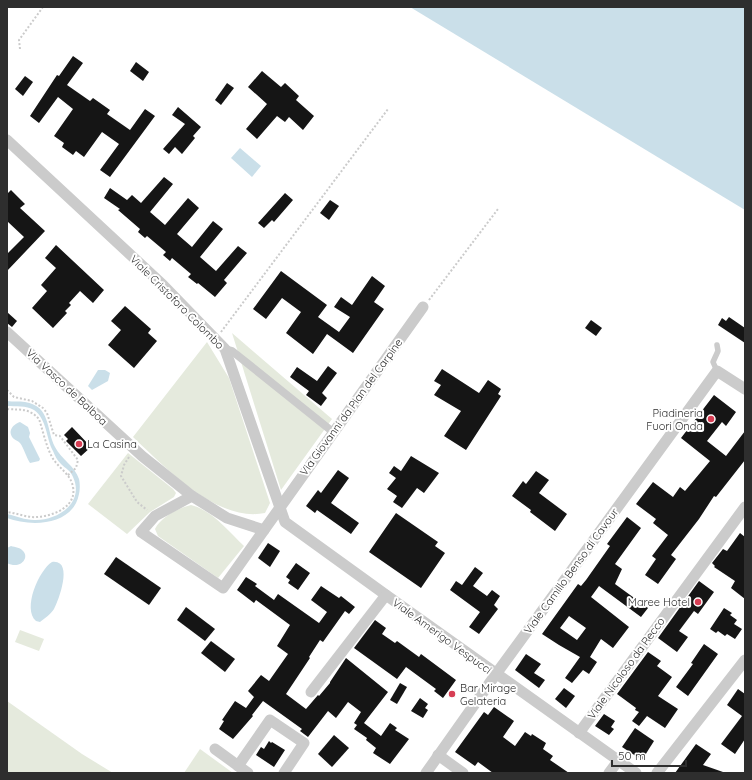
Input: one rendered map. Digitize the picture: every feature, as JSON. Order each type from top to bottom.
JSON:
[{"type":"street","name":"Viale Cristoforo Colombo","points":[[7,140],[163,285],[225,349],[280,508]]},
{"type":"street","name":"Via Giovanni da Pian del Carpine","points":[[280,508],[423,308]]},
{"type":"street","name":"Via Vasco de Balboa","points":[[7,332],[136,451],[192,496],[227,518],[264,530]]},
{"type":"street","points":[[225,349],[232,351],[333,432]]},
{"type":"street","points":[[717,371],[745,389]]},
{"type":"street","name":"Viale Camillo Benso di Cavour","points":[[426,773],[496,674],[717,371]]},
{"type":"street","points":[[192,496],[155,516],[141,532],[223,588],[280,508]]},
{"type":"street","name":"Viale Nicoloso da Recco","points":[[578,733],[745,507]]},
{"type":"street","name":"Viale Amerigo Vespucci","points":[[280,508],[285,522],[386,596],[636,773]]},
{"type":"street","name":"Viale Amerigo Vespucci","points":[[311,692],[386,596]]},
{"type":"street","points":[[657,773],[745,660]]},
{"type":"street","points":[[238,766],[270,720],[304,743],[284,773]]},
{"type":"street","points":[[215,749],[248,773]]},
{"type":"street","points":[[438,755],[463,773]]},
{"type":"street","points":[[609,773],[618,761]]},
{"type":"lane","points":[[717,345],[718,351],[713,362],[717,371]]},
{"type":"path","points":[[20,49],[19,40],[43,7]]},
{"type":"path","points":[[215,339],[388,109]]},
{"type":"path","points":[[423,308],[498,209]]},
{"type":"path","points":[[7,390],[14,397],[32,401],[47,413],[54,435],[60,436],[78,460],[76,468],[67,476]]},
{"type":"path","points":[[7,409],[24,409],[35,414],[40,419],[53,458],[65,471],[74,488],[74,494],[71,501],[63,510],[37,517],[7,512]]},
{"type":"path","points":[[136,451],[124,465],[121,476],[137,502],[155,516]]},
{"type":"shaded area","points":[[232,333],[332,419],[281,490]]},
{"type":"shaded area","points":[[207,342],[229,378],[270,503],[265,513],[247,514],[229,510],[211,501],[176,477],[133,437]]},
{"type":"shaded area","points":[[128,453],[176,493],[174,497],[150,512],[127,534],[88,504]]},
{"type":"shaded area","points":[[191,505],[213,516],[244,546],[218,578],[158,536],[155,529],[161,521],[170,514]]},
{"type":"shaded area","points":[[20,630],[44,639],[39,651],[15,642]]},
{"type":"shaded area","points":[[7,701],[82,754],[113,773],[7,773]]},
{"type":"shaded area","points":[[200,749],[233,773],[184,773]]},
{"type":"water","points":[[410,7],[745,7],[745,210]]},
{"type":"water","points":[[240,148],[261,166],[252,177],[231,158]]},
{"type":"water","points":[[98,370],[105,370],[110,373],[108,381],[92,390],[88,386]]},
{"type":"water","points":[[7,401],[25,402],[33,404],[39,408],[44,414],[55,447],[77,474],[80,489],[75,505],[69,513],[60,518],[39,523],[28,523],[7,518],[7,514],[27,519],[43,520],[60,514],[67,509],[72,502],[75,495],[76,486],[71,473],[55,456],[44,424],[38,414],[28,407],[7,406]]},
{"type":"water","points":[[20,422],[28,427],[30,433],[29,437],[40,459],[39,461],[30,463],[21,445],[11,434],[11,429]]},
{"type":"water","points":[[11,546],[21,549],[25,554],[24,560],[20,564],[12,565],[7,563],[7,548]]},
{"type":"water","points":[[52,562],[59,563],[62,567],[64,573],[63,581],[54,609],[40,622],[36,621],[32,615],[31,599],[42,573]]},
{"type":"building","points":[[73,56],[83,63],[67,85],[90,101],[93,98],[110,110],[107,114],[130,130],[145,109],[155,116],[110,177],[100,170],[119,144],[102,132],[84,157],[76,151],[73,155],[62,147],[64,143],[54,136],[73,109],[58,97],[39,123],[30,116],[57,75],[59,76]]},
{"type":"building","points":[[136,62],[149,72],[143,81],[130,71]]},
{"type":"building","points":[[262,71],[281,87],[285,83],[299,96],[296,100],[314,116],[303,130],[289,117],[285,122],[277,116],[257,139],[246,129],[267,104],[248,87]]},
{"type":"building","points":[[25,76],[33,82],[23,96],[15,89]]},
{"type":"building","points":[[227,83],[234,88],[221,105],[215,100]]},
{"type":"building","points":[[178,107],[201,127],[193,136],[195,138],[182,154],[175,147],[169,154],[163,149],[185,124],[172,115]]},
{"type":"building","points":[[164,177],[173,184],[150,212],[165,225],[188,198],[199,208],[177,234],[192,247],[213,221],[223,229],[200,257],[216,271],[238,246],[247,253],[224,280],[227,283],[215,297],[188,277],[191,274],[172,258],[170,261],[163,255],[166,252],[147,236],[145,238],[138,232],[140,229],[118,210],[120,209],[104,198],[110,188],[127,200],[132,195],[141,203]]},
{"type":"building","points":[[11,190],[25,204],[20,208],[45,231],[7,271],[7,254],[24,237],[7,221],[7,194]]},
{"type":"building","points":[[285,193],[293,200],[274,222],[272,220],[264,228],[258,223]]},
{"type":"building","points":[[330,200],[339,206],[329,220],[320,213]]},
{"type":"building","points":[[56,245],[104,290],[93,303],[80,291],[69,303],[71,305],[65,311],[67,313],[53,328],[32,308],[47,291],[41,285],[56,268],[45,258]]},
{"type":"building","points":[[281,271],[327,305],[318,317],[339,332],[350,317],[334,307],[341,297],[352,305],[372,276],[385,286],[374,302],[384,309],[353,353],[327,334],[313,354],[286,333],[301,312],[282,298],[266,319],[253,309]]},
{"type":"building","points":[[125,306],[151,329],[148,333],[157,341],[134,368],[108,345],[121,330],[111,321]]},
{"type":"building","points":[[7,312],[17,321],[12,327],[7,323]]},
{"type":"building","points":[[729,317],[745,328],[745,343],[718,325],[722,318],[726,321]]},
{"type":"building","points":[[591,320],[602,328],[596,336],[585,328]]},
{"type":"building","points":[[328,366],[337,373],[322,393],[327,398],[321,406],[306,395],[309,391],[290,377],[297,367],[317,381]]},
{"type":"building","points":[[442,369],[479,393],[488,380],[501,389],[498,394],[501,396],[466,450],[444,436],[461,411],[434,395],[441,385],[434,381]]},
{"type":"building","points":[[714,395],[736,412],[726,426],[722,422],[707,441],[726,456],[745,431],[745,460],[716,497],[714,496],[699,519],[671,555],[676,559],[658,584],[645,575],[656,559],[652,556],[668,535],[653,523],[656,519],[636,504],[653,482],[673,497],[680,487],[685,491],[710,461],[681,438]]},
{"type":"building","name":"La Casina","points":[[72,427],[91,447],[81,456],[66,441],[68,439],[64,435]]},
{"type":"building","points":[[411,456],[439,473],[424,493],[417,488],[402,508],[393,502],[397,496],[387,489],[396,478],[389,473],[394,466],[401,471]]},
{"type":"building","points":[[338,470],[349,478],[331,503],[359,523],[351,534],[317,510],[315,513],[306,506],[318,490],[321,493]]},
{"type":"building","points":[[536,471],[549,480],[539,493],[567,514],[555,531],[512,496],[523,481],[526,484]]},
{"type":"building","points":[[396,513],[438,542],[435,546],[445,553],[421,588],[369,552]]},
{"type":"building","points":[[627,517],[641,528],[615,564],[622,569],[615,584],[648,608],[641,617],[599,586],[591,597],[629,627],[613,648],[601,639],[590,657],[597,662],[589,674],[583,670],[572,683],[565,678],[580,657],[542,634],[578,584],[581,586],[586,580],[610,546],[607,544]],"holes":[[[569,616],[586,628],[577,640],[560,628]]]},
{"type":"building","points":[[740,533],[745,537],[745,599],[731,588],[735,581],[714,567],[715,566],[712,563],[723,549],[727,551]]},
{"type":"building","points":[[268,543],[280,551],[270,567],[258,558]]},
{"type":"building","points":[[116,557],[161,588],[149,605],[104,574]]},
{"type":"building","points":[[296,563],[310,573],[298,590],[288,583],[290,580],[286,577]]},
{"type":"building","points":[[475,567],[483,573],[473,586],[487,596],[492,590],[500,596],[494,605],[498,609],[479,634],[469,627],[480,612],[450,590],[456,581],[462,585]]},
{"type":"building","points":[[246,577],[257,584],[255,586],[274,600],[278,594],[319,623],[327,612],[311,600],[321,586],[339,598],[341,596],[355,607],[349,614],[345,611],[323,642],[320,640],[286,694],[306,709],[330,683],[346,658],[388,692],[364,723],[381,736],[390,723],[397,728],[395,730],[409,739],[390,764],[373,753],[376,748],[366,740],[367,738],[354,729],[357,725],[354,723],[361,712],[348,702],[336,718],[328,711],[308,737],[300,731],[302,729],[263,701],[252,715],[253,716],[233,739],[219,729],[224,721],[222,720],[235,701],[246,708],[254,697],[248,691],[261,675],[269,681],[288,654],[277,646],[290,625],[256,600],[254,603],[237,590]]},
{"type":"building","points":[[699,581],[714,592],[698,614],[694,611],[679,631],[688,637],[677,652],[658,638]]},
{"type":"building","points":[[186,607],[215,629],[205,641],[177,620]]},
{"type":"building","points":[[724,608],[732,613],[730,615],[737,620],[734,624],[742,629],[735,639],[727,634],[725,636],[718,631],[716,633],[710,629]]},
{"type":"building","points":[[375,620],[386,628],[382,634],[395,643],[397,641],[419,657],[421,654],[456,680],[443,698],[434,691],[436,689],[406,667],[397,679],[354,648]]},
{"type":"building","points":[[211,641],[235,659],[225,672],[201,653]]},
{"type":"building","points":[[704,644],[718,654],[688,696],[676,687],[693,664],[691,663]]},
{"type":"building","points":[[648,652],[661,661],[657,666],[672,677],[658,696],[678,709],[665,728],[647,716],[639,726],[632,721],[639,712],[617,694]]},
{"type":"building","points":[[526,654],[541,664],[534,673],[545,680],[539,688],[515,670]]},
{"type":"building","points":[[400,683],[407,687],[397,704],[390,700]]},
{"type":"building","points":[[564,688],[575,696],[566,708],[555,699]]},
{"type":"building","points":[[738,689],[745,694],[745,739],[735,754],[721,744],[742,716],[727,705]]},
{"type":"building","points":[[420,698],[428,704],[425,708],[428,710],[423,718],[411,711]]},
{"type":"building","points":[[494,707],[514,721],[503,737],[515,746],[525,732],[531,736],[532,734],[546,743],[543,749],[553,756],[550,760],[569,773],[493,773],[478,762],[475,766],[455,752],[484,712],[488,715]]},
{"type":"building","points":[[604,714],[615,721],[611,727],[614,729],[609,735],[595,726]]},
{"type":"building","points":[[635,728],[654,741],[642,760],[622,747]]},
{"type":"building","points":[[334,735],[349,748],[332,767],[318,754]]},
{"type":"building","points":[[269,741],[285,750],[274,767],[256,755],[261,747],[264,749]]},
{"type":"building","points":[[696,744],[711,754],[703,765],[723,773],[675,773]]},
{"type":"place","name":"Piadineria Fuori Onda","points":[[711,419]]},
{"type":"place","name":"La Casina","points":[[79,444]]},
{"type":"place","name":"Maree Hotel","points":[[698,602]]},
{"type":"place","name":"Bar Mirage Gelateria","points":[[452,694]]}]
